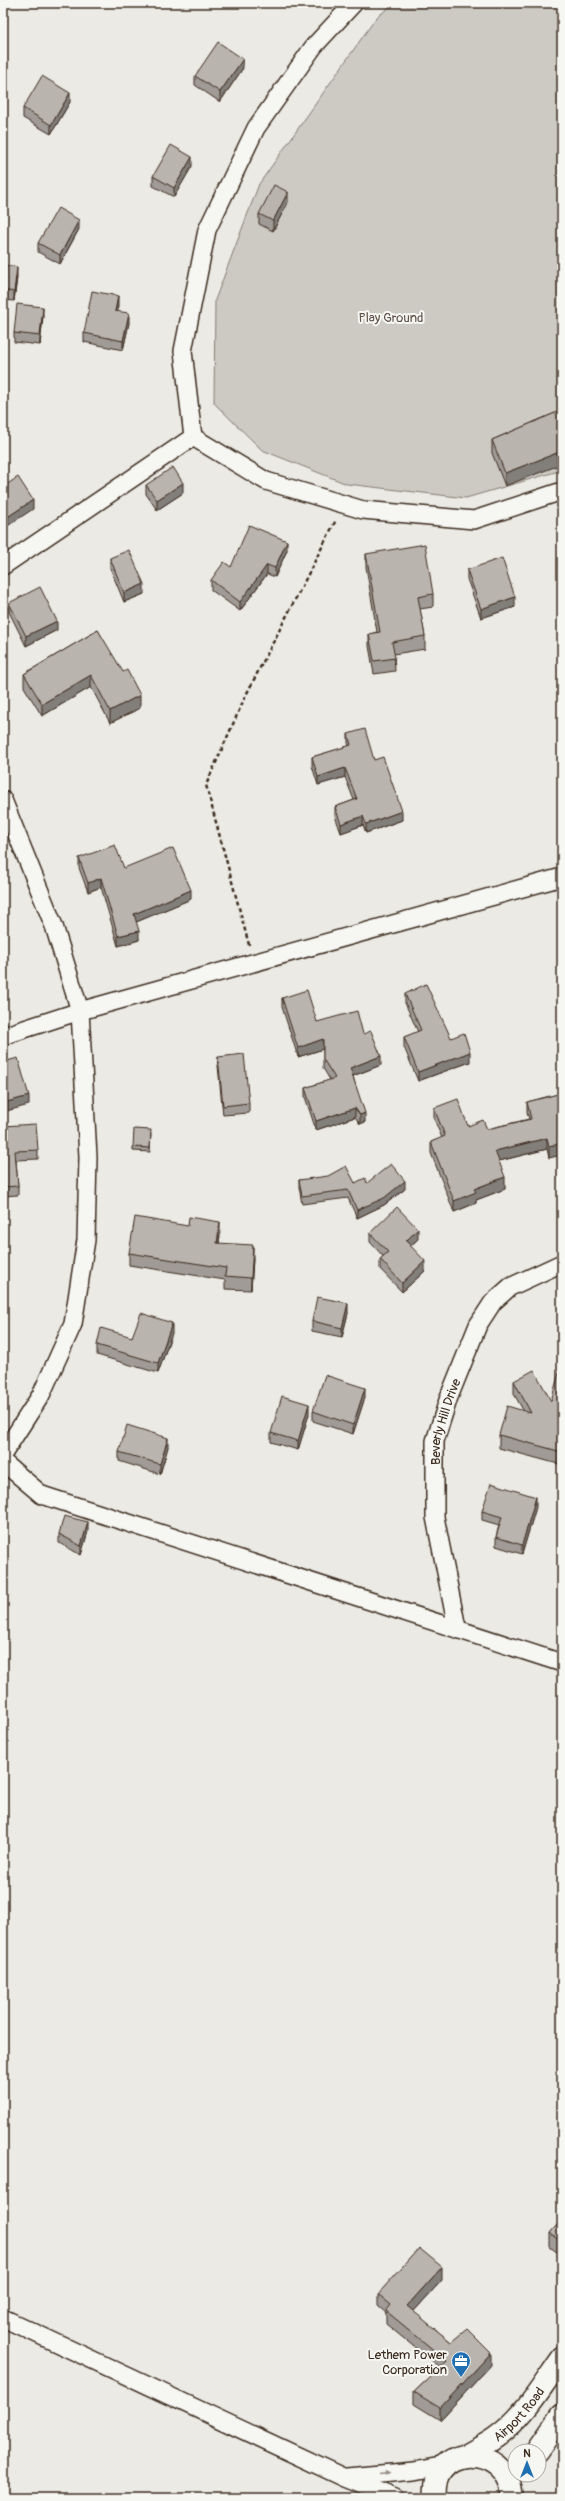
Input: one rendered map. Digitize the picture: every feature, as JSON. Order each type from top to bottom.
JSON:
[{"type":"street","points":[[193,438],[183,351],[207,230],[256,128],[314,46],[354,3]]},
{"type":"street","points":[[193,438],[266,481],[363,510],[474,520],[562,491]]},
{"type":"street","points":[[3,566],[193,438]]},
{"type":"street","points":[[3,800],[54,926],[80,1011],[88,1165],[86,1240],[73,1324],[41,1395],[3,1454]]},
{"type":"street","points":[[3,1036],[80,1011],[562,877]]},
{"type":"street","name":"Beverly Hill Drive","points":[[457,1628],[435,1517],[435,1441],[449,1397],[475,1332],[493,1302],[510,1287],[562,1263]]},
{"type":"street","points":[[3,1462],[42,1495],[562,1663]]},
{"type":"street","points":[[3,2318],[345,2478],[395,2498]]},
{"type":"street","name":"Airport Road","points":[[434,2498],[436,2481],[455,2461],[495,2438],[512,2424],[528,2406],[562,2358]]},
{"type":"street","points":[[543,2443],[562,2415]]},
{"type":"street","points":[[345,2478],[414,2471],[480,2456],[496,2463],[508,2477],[512,2496]]},
{"type":"street","points":[[512,2496],[519,2483]]},
{"type":"path","points":[[254,963],[206,786],[245,697],[344,504]]},
{"type":"green space","name":"Play Ground","points":[[394,3],[562,3],[562,470],[466,498],[347,484],[262,450],[214,403],[215,300],[259,184],[376,18]]},
{"type":"building","points":[[218,42],[243,59],[220,92],[195,76]]},
{"type":"building","points":[[42,76],[70,93],[51,125],[23,108]]},
{"type":"building","points":[[171,145],[192,157],[174,188],[153,176]]},
{"type":"building","points":[[274,185],[288,192],[273,221],[259,214]]},
{"type":"building","points":[[58,208],[79,220],[60,255],[38,243]]},
{"type":"building","points":[[3,265],[17,267],[14,292],[3,290]]},
{"type":"building","points":[[92,291],[118,296],[115,311],[129,313],[123,341],[84,333]]},
{"type":"building","points":[[17,304],[43,307],[40,336],[14,333]]},
{"type":"building","points":[[562,410],[562,451],[505,473],[492,440]]},
{"type":"building","points":[[173,467],[183,483],[157,500],[146,485]]},
{"type":"building","points":[[18,477],[33,500],[3,520],[3,487]]},
{"type":"building","points":[[249,525],[287,541],[275,568],[267,565],[240,602],[211,580],[224,562],[231,567]]},
{"type":"building","points":[[425,544],[433,594],[418,597],[425,636],[392,642],[395,658],[374,661],[369,634],[380,632],[366,554]]},
{"type":"building","points":[[129,550],[144,584],[124,593],[110,558]]},
{"type":"building","points":[[502,558],[515,597],[481,609],[467,570]]},
{"type":"building","points":[[40,587],[57,621],[26,636],[9,603]]},
{"type":"building","points":[[98,630],[123,672],[127,670],[140,695],[110,711],[91,675],[42,704],[24,674]]},
{"type":"building","points":[[365,729],[374,760],[383,757],[402,811],[366,824],[363,816],[341,824],[335,807],[357,799],[345,768],[318,777],[312,757],[351,745],[348,734]]},
{"type":"building","points":[[115,845],[124,868],[173,848],[191,890],[134,914],[139,931],[118,936],[101,878],[88,883],[79,858]]},
{"type":"building","points":[[426,984],[451,1038],[464,1033],[470,1052],[418,1072],[404,1037],[421,1030],[405,994]]},
{"type":"building","points":[[307,990],[317,1022],[357,1011],[363,1034],[371,1031],[381,1056],[350,1068],[365,1113],[360,1115],[355,1108],[316,1121],[305,1088],[335,1078],[323,1059],[323,1039],[298,1048],[282,998]]},
{"type":"building","points":[[244,1054],[249,1103],[223,1106],[218,1057]]},
{"type":"building","points":[[18,1058],[29,1096],[3,1103],[3,1062]]},
{"type":"building","points":[[562,1093],[562,1143],[549,1146],[547,1138],[495,1151],[505,1177],[474,1189],[476,1192],[454,1201],[431,1142],[445,1136],[434,1108],[458,1099],[468,1126],[483,1120],[487,1129],[531,1119],[527,1102]]},
{"type":"building","points":[[36,1124],[38,1150],[15,1151],[18,1186],[3,1187],[3,1126]]},
{"type":"building","points":[[134,1129],[151,1130],[150,1148],[133,1147]]},
{"type":"building","points":[[391,1164],[405,1181],[384,1198],[357,1210],[348,1190],[302,1196],[299,1180],[328,1176],[346,1166],[355,1183],[365,1178],[367,1183]]},
{"type":"building","points":[[397,1207],[418,1229],[406,1241],[425,1261],[402,1283],[380,1259],[388,1252],[370,1233]]},
{"type":"building","points":[[135,1217],[188,1226],[189,1217],[220,1222],[217,1243],[253,1245],[251,1278],[225,1276],[226,1268],[129,1253]]},
{"type":"building","points":[[317,1297],[348,1303],[342,1328],[312,1321]]},
{"type":"building","points":[[141,1313],[172,1323],[158,1363],[97,1345],[101,1328],[132,1337]]},
{"type":"building","points":[[560,1369],[562,1369],[562,1452],[499,1435],[507,1406],[531,1413],[514,1381],[534,1370],[551,1401]]},
{"type":"building","points":[[325,1375],[365,1388],[353,1425],[313,1411]]},
{"type":"building","points":[[282,1396],[309,1404],[298,1441],[271,1433]]},
{"type":"building","points":[[127,1425],[168,1438],[160,1464],[119,1452]]},
{"type":"building","points":[[491,1483],[536,1497],[522,1545],[496,1537],[502,1517],[482,1511]]},
{"type":"building","points":[[64,1516],[88,1522],[81,1546],[59,1534]]},
{"type":"building","points":[[562,2220],[562,2243],[550,2233]]},
{"type":"building","points":[[419,2248],[442,2267],[407,2306],[451,2342],[467,2329],[491,2353],[440,2408],[414,2392],[447,2361],[386,2311],[391,2305],[378,2294]]},
{"type":"place","name":"Lethem Power Corporation","points":[[461,2378]]}]
